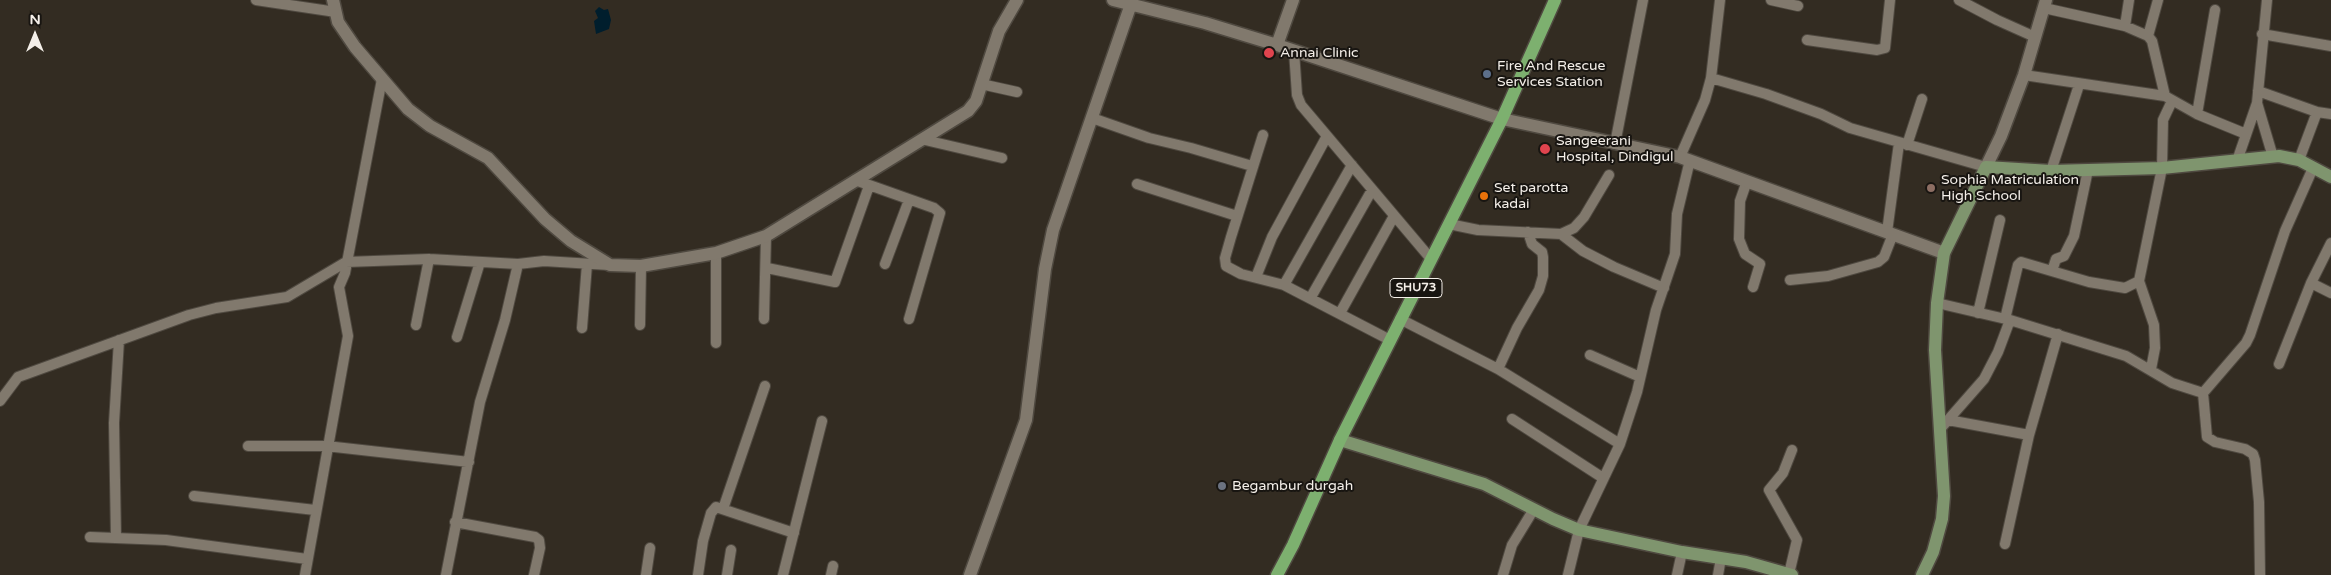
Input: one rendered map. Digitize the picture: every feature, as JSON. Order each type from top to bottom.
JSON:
[{"type":"main road","name":"SHU73","points":[[1277,575],[1293,545],[1340,440],[1502,119],[1555,0]]},
{"type":"main road","points":[[1922,575],[1933,552],[1942,518],[1944,496],[1944,424],[1935,350],[1937,302],[1944,253],[1986,167],[2051,170],[2162,168],[2238,158],[2273,156],[2299,160],[2331,177]]},
{"type":"main road","points":[[1340,440],[1484,484],[1578,530],[1682,552],[1721,558],[1790,575]]},
{"type":"street","points":[[256,0],[334,6],[338,22],[408,109],[430,126],[488,158],[545,219],[571,241],[610,264]]},
{"type":"street","points":[[0,400],[18,377],[119,340],[216,308],[287,297],[346,262],[429,259],[518,264],[544,261],[641,266],[716,253],[766,236],[855,180],[924,140],[974,106],[999,30],[1017,0]]},
{"type":"street","points":[[1113,0],[1277,45],[1502,119],[1685,159],[1944,253]]},
{"type":"street","points":[[1277,45],[1293,0]]},
{"type":"street","points":[[1615,144],[1643,0]]},
{"type":"street","points":[[1568,575],[1578,530],[1620,444],[1640,377],[1656,310],[1675,254],[1685,159],[1711,78],[1720,0]]},
{"type":"street","points":[[1771,0],[1798,6]]},
{"type":"street","points":[[1807,40],[1877,50],[1885,48],[1890,0]]},
{"type":"street","points":[[1960,0],[1997,20],[2035,37]]},
{"type":"street","points":[[2125,26],[2129,0]]},
{"type":"street","points":[[2148,36],[2158,0]]},
{"type":"street","points":[[2238,158],[2257,103],[2262,34],[2267,0]]},
{"type":"street","points":[[970,575],[1026,420],[1045,269],[1053,230],[1131,4]]},
{"type":"street","points":[[1711,78],[1766,94],[1821,114],[1850,128],[1986,167],[2001,136],[2024,75],[2045,4],[2125,26],[2148,36],[2152,41],[2168,98],[2163,120],[2162,168],[2139,281],[2154,325],[2155,348],[2151,369]]},
{"type":"street","points":[[2197,114],[2215,10]]},
{"type":"street","points":[[2262,34],[2331,46]]},
{"type":"street","points":[[1294,51],[1297,95],[1301,105],[1431,259]]},
{"type":"street","points":[[2024,75],[2168,98],[2197,114],[2246,134]]},
{"type":"street","points":[[305,575],[326,446],[348,336],[338,292],[345,273],[382,79]]},
{"type":"street","points":[[981,84],[1017,92]]},
{"type":"street","points":[[2051,170],[2079,84]]},
{"type":"street","points":[[2258,91],[2317,112],[2331,114]]},
{"type":"street","points":[[1790,280],[1828,276],[1878,262],[1884,257],[1890,233],[1903,144],[1922,99]]},
{"type":"street","points":[[2257,103],[2273,156]]},
{"type":"street","points":[[2299,160],[2317,112]]},
{"type":"street","points":[[1092,118],[1149,138],[1252,166]]},
{"type":"street","points":[[1262,134],[1225,258],[1226,266],[1241,274],[1284,285],[1311,297],[1390,340]]},
{"type":"street","points":[[1256,277],[1272,237],[1327,136]]},
{"type":"street","points":[[924,140],[1002,158]]},
{"type":"street","points":[[1284,285],[1352,165]]},
{"type":"street","points":[[2260,575],[2259,502],[2255,460],[2253,454],[2245,449],[2214,442],[2207,437],[2203,393],[2246,343],[2250,335],[2285,231],[2313,168]]},
{"type":"street","points":[[2052,271],[2056,259],[2064,256],[2074,236],[2088,170]]},
{"type":"street","points":[[1449,224],[1478,230],[1561,234],[1574,228],[1584,217],[1609,176]]},
{"type":"street","points":[[855,180],[934,208],[940,213],[910,318]]},
{"type":"street","points":[[1747,181],[1740,201],[1739,239],[1745,254],[1760,264],[1754,287]]},
{"type":"street","points":[[1137,184],[1237,216]]},
{"type":"street","points":[[767,268],[835,282],[869,186]]},
{"type":"street","points":[[1311,297],[1372,190]]},
{"type":"street","points":[[885,264],[909,200]]},
{"type":"street","points":[[1340,313],[1394,216]]},
{"type":"street","points":[[1978,313],[2000,220]]},
{"type":"street","points":[[1498,369],[1517,328],[1539,290],[1543,276],[1544,257],[1542,252],[1532,244],[1528,232]]},
{"type":"street","points":[[1561,234],[1582,251],[1664,288]]},
{"type":"street","points":[[764,319],[767,268],[766,236]]},
{"type":"street","points":[[2279,364],[2311,283],[2331,243]]},
{"type":"street","points":[[716,253],[716,343]]},
{"type":"street","points":[[416,325],[429,259]]},
{"type":"street","points":[[1944,424],[1984,379],[1998,352],[2019,263],[2024,261],[2089,282],[2125,288],[2139,281]]},
{"type":"street","points":[[457,337],[480,262]]},
{"type":"street","points":[[446,575],[480,402],[505,320],[518,264]]},
{"type":"street","points":[[582,328],[587,264]]},
{"type":"street","points":[[640,325],[641,266]]},
{"type":"street","points":[[2311,283],[2331,292]]},
{"type":"street","points":[[1937,302],[2007,319],[2126,356],[2172,383],[2203,393]]},
{"type":"street","points":[[1400,319],[1498,369],[1620,444]]},
{"type":"street","points":[[2005,544],[2029,435],[2058,334]]},
{"type":"street","points":[[116,538],[114,423],[119,340]]},
{"type":"street","points":[[1590,356],[1640,377]]},
{"type":"street","points":[[723,509],[765,386]]},
{"type":"street","points":[[1512,419],[1603,478]]},
{"type":"street","points":[[783,575],[822,421]]},
{"type":"street","points":[[1944,424],[2029,435]]},
{"type":"street","points":[[248,446],[326,446],[469,462]]},
{"type":"street","points":[[1790,575],[1796,540],[1769,490],[1782,473],[1792,450]]},
{"type":"street","points":[[194,496],[315,510]]},
{"type":"street","points":[[698,575],[700,552],[711,513],[716,507],[794,533]]},
{"type":"street","points":[[1503,575],[1512,545],[1534,509]]},
{"type":"street","points":[[455,522],[535,536],[539,540],[540,548],[534,575]]},
{"type":"street","points":[[90,536],[166,540],[307,558]]},
{"type":"street","points":[[646,575],[650,548]]},
{"type":"street","points":[[727,575],[731,550]]},
{"type":"street","points":[[1677,575],[1682,552]]},
{"type":"street","points":[[1718,575],[1721,558]]},
{"type":"water","points":[[599,7],[604,10],[608,9],[611,20],[609,29],[596,34],[594,21],[598,18],[595,11]]},
{"type":"place","name":"Annai Clinic","points":[[1269,53]]},
{"type":"place","name":"Fire And Rescue Services Station","points":[[1487,74]]},
{"type":"place","name":"Sangeerani Hospital, Dindigul","points":[[1545,149]]},
{"type":"place","name":"Sophia Matriculation High School","points":[[1931,188]]},
{"type":"place","name":"Set parotta kadai","points":[[1484,196]]},
{"type":"place","name":"Begambur durgah","points":[[1222,486]]}]
